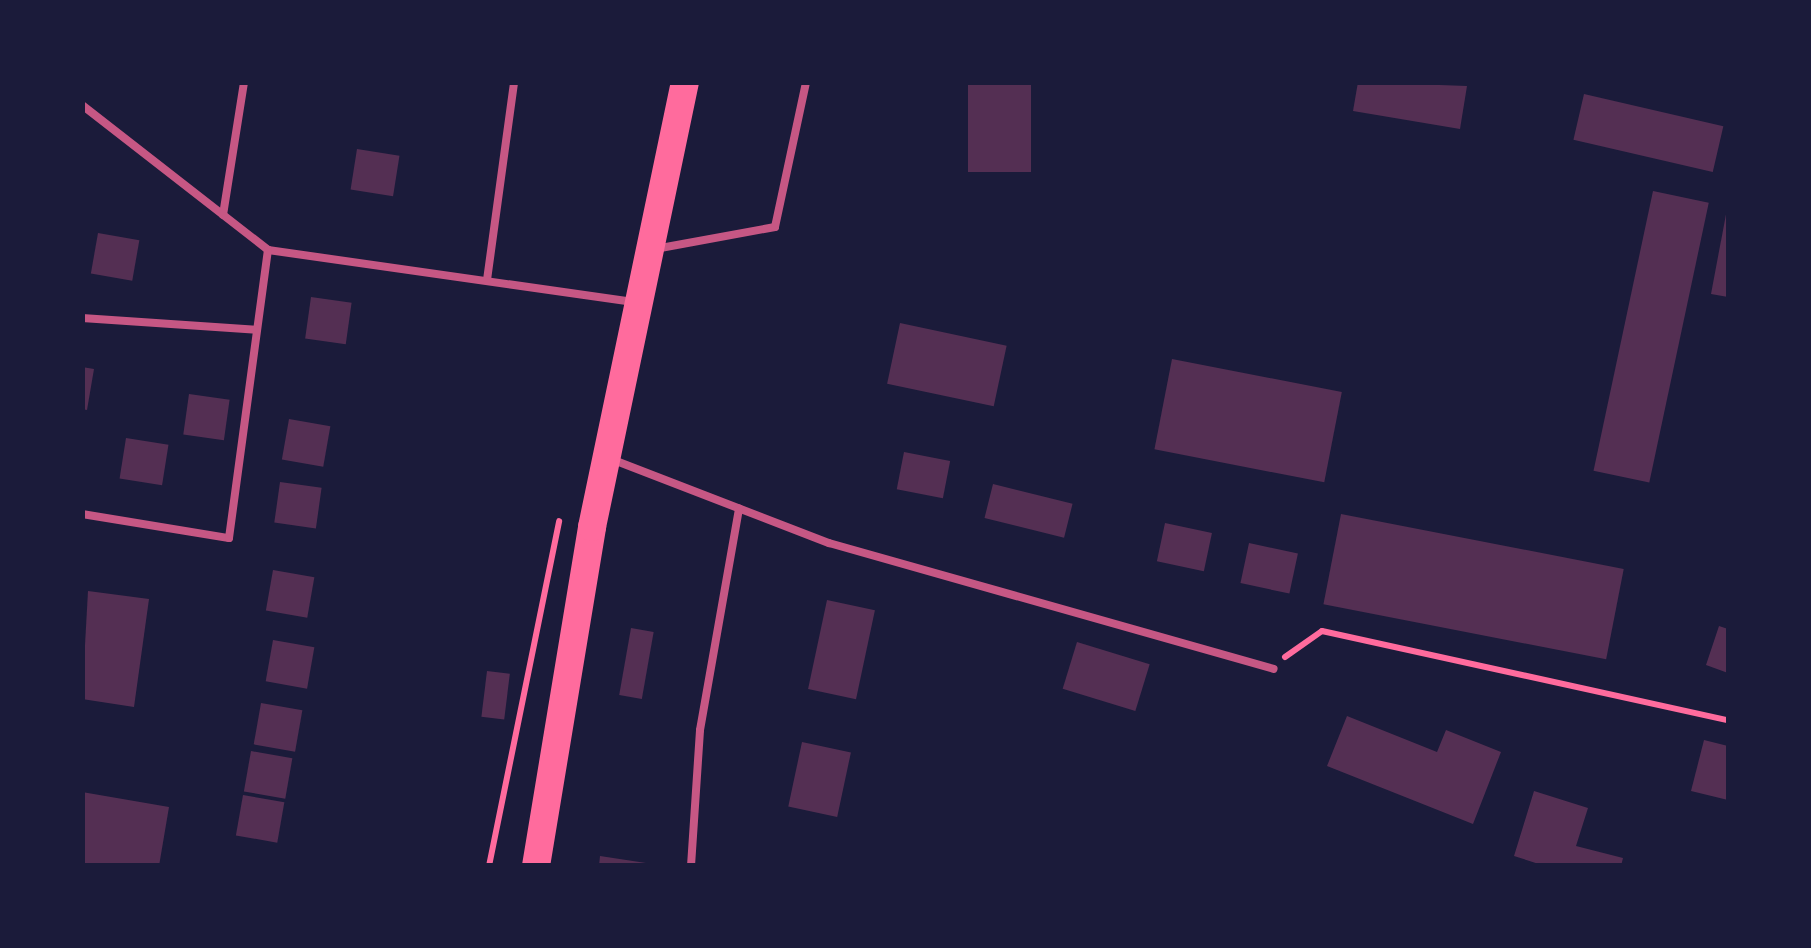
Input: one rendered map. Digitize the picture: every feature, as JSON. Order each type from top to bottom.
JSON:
[{"type":"highway","points":[[536,866],[607,457],[685,82]]},
{"type":"lane","points":[[223,215],[244,82]]},
{"type":"lane","points":[[488,280],[514,82]]},
{"type":"lane","points":[[651,250],[775,226],[806,82]]},
{"type":"lane","points":[[82,105],[268,250],[640,303]]},
{"type":"lane","points":[[82,514],[229,538],[268,250]]},
{"type":"lane","points":[[82,318],[257,330]]},
{"type":"lane","points":[[607,457],[828,543],[1274,669]]},
{"type":"lane","points":[[691,866],[700,730],[739,508]]},
{"type":"path","points":[[490,866],[559,521]]},
{"type":"path","points":[[1274,669],[1308,633],[1322,631],[1728,720]]},
{"type":"building","points":[[968,82],[1031,82],[1031,172],[968,172]]},
{"type":"building","points":[[1358,82],[1467,86],[1460,129],[1353,111]]},
{"type":"building","points":[[1584,94],[1723,126],[1713,172],[1573,140]]},
{"type":"building","points":[[357,149],[399,156],[393,196],[351,189]]},
{"type":"building","points":[[1653,191],[1709,203],[1649,483],[1594,471]]},
{"type":"building","points":[[1728,209],[1728,297],[1711,294]]},
{"type":"building","points":[[98,233],[139,240],[132,281],[91,273]]},
{"type":"building","points":[[311,297],[352,303],[346,344],[305,339]]},
{"type":"building","points":[[900,323],[1007,346],[994,406],[887,384]]},
{"type":"building","points":[[1172,359],[1342,392],[1324,482],[1154,449]]},
{"type":"building","points":[[82,367],[94,369],[87,410],[82,409]]},
{"type":"building","points":[[189,394],[230,400],[224,440],[183,435]]},
{"type":"building","points":[[289,419],[330,426],[323,467],[282,459]]},
{"type":"building","points":[[126,438],[168,445],[162,485],[120,478]]},
{"type":"building","points":[[904,452],[950,461],[943,498],[897,489]]},
{"type":"building","points":[[280,482],[322,488],[316,528],[274,523]]},
{"type":"building","points":[[993,484],[1073,504],[1064,538],[985,518]]},
{"type":"building","points":[[1341,514],[1624,569],[1606,659],[1323,604]]},
{"type":"building","points":[[1165,523],[1212,533],[1204,571],[1157,561]]},
{"type":"building","points":[[1249,543],[1298,553],[1289,593],[1240,583]]},
{"type":"building","points":[[273,570],[314,577],[307,618],[266,610]]},
{"type":"building","points":[[88,591],[149,599],[134,707],[82,699]]},
{"type":"building","points":[[827,600],[875,610],[856,699],[808,689]]},
{"type":"building","points":[[1719,626],[1728,629],[1728,673],[1706,665]]},
{"type":"building","points":[[631,628],[654,632],[642,699],[619,695]]},
{"type":"building","points":[[273,640],[314,647],[307,689],[266,681]]},
{"type":"building","points":[[1077,642],[1150,664],[1135,711],[1063,689]]},
{"type":"building","points":[[487,671],[510,674],[504,719],[481,717]]},
{"type":"building","points":[[261,703],[302,710],[295,752],[254,744]]},
{"type":"building","points":[[1347,716],[1437,752],[1446,730],[1501,752],[1473,824],[1327,766]]},
{"type":"building","points":[[1704,740],[1728,746],[1728,800],[1691,791]]},
{"type":"building","points":[[802,742],[851,752],[837,817],[788,807]]},
{"type":"building","points":[[251,751],[292,758],[285,799],[244,791]]},
{"type":"building","points":[[1534,791],[1588,808],[1576,846],[1623,858],[1621,866],[1545,866],[1514,856]]},
{"type":"building","points":[[82,792],[169,807],[159,866],[82,866]]},
{"type":"building","points":[[243,795],[284,802],[277,843],[236,835]]},
{"type":"building","points":[[600,856],[646,863],[646,866],[599,866]]}]
